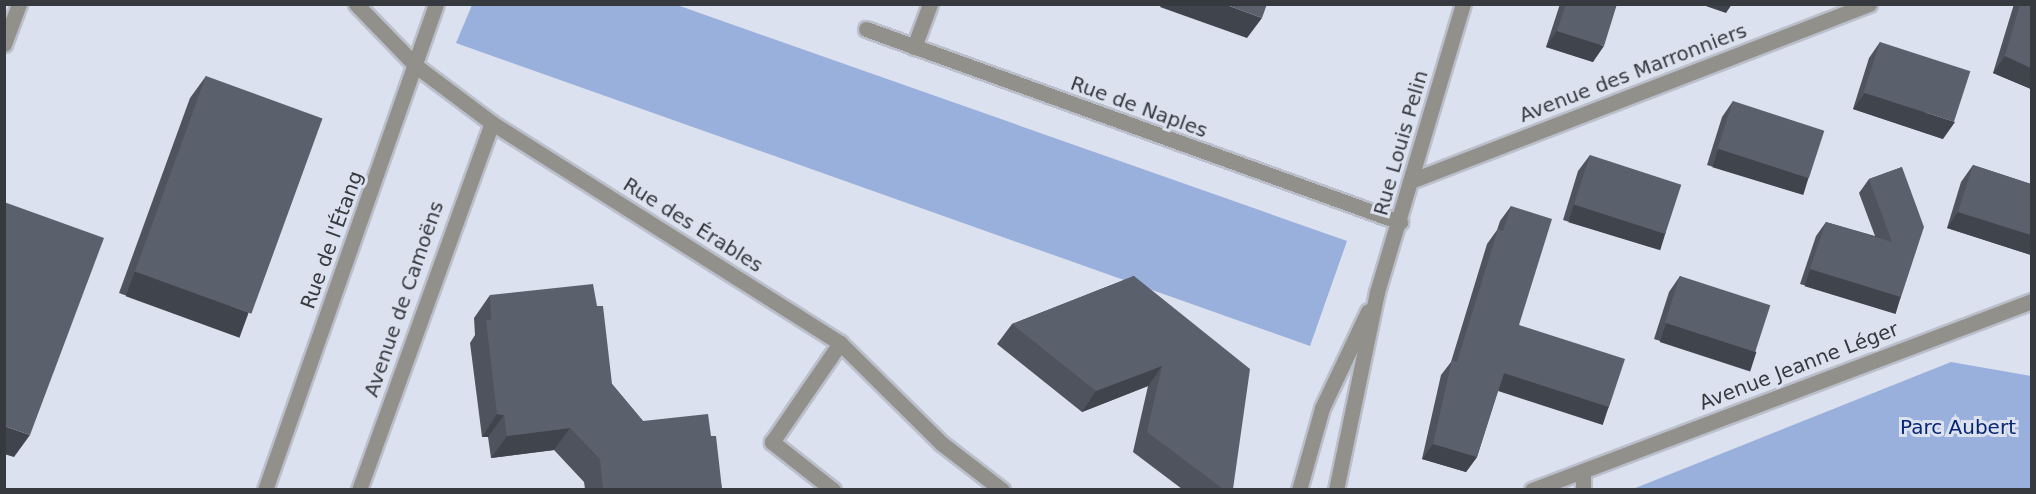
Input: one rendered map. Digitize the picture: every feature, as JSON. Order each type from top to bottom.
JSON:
[{"type":"street","points":[[4,45],[19,4]]},
{"type":"street","name":"Rue des Érables","points":[[356,4],[416,66],[492,123],[840,343],[941,443],[1002,489]]},
{"type":"street","name":"Rue de l'Étang","points":[[265,489],[436,4]]},
{"type":"street","points":[[914,47],[930,4]]},
{"type":"street","name":"Rue Louis Pelin","points":[[1336,489],[1377,292],[1413,180],[1463,4]]},
{"type":"street","name":"Avenue des Marronniers","points":[[1413,180],[1869,4]]},
{"type":"street","name":"Rue de Naples","points":[[866,29],[1400,222]]},
{"type":"street","name":"Avenue de Camoëns","points":[[359,489],[492,123]]},
{"type":"street","name":"Rue Louis Pelin","points":[[1299,489],[1322,408],[1377,292]]},
{"type":"street","name":"Avenue Jeanne Léger","points":[[1532,489],[2031,301]]},
{"type":"street","points":[[833,489],[772,442],[840,343]]},
{"type":"street","points":[[1583,471],[1583,489]]},
{"type":"green space","points":[[472,5],[677,5],[1347,241],[1310,346],[456,43]]},
{"type":"green space","name":"Parc Aubert","points":[[1951,362],[2031,376],[2031,489],[1633,489]]},
{"type":"building","points":[[1224,4],[1267,4],[1262,18]]},
{"type":"building","points":[[1566,4],[1617,4],[1604,46],[1557,31]]},
{"type":"building","points":[[2020,4],[2031,4],[2031,68],[2005,56]]},
{"type":"building","points":[[1880,42],[1970,71],[1954,122],[1864,92]]},
{"type":"building","points":[[206,76],[323,118],[251,314],[135,271]]},
{"type":"building","points":[[1733,101],[1824,131],[1809,178],[1718,149]]},
{"type":"building","points":[[1590,155],[1681,185],[1665,234],[1574,204]]},
{"type":"building","points":[[1973,165],[2031,184],[2031,235],[1958,212]]},
{"type":"building","points":[[1902,167],[1924,227],[1901,297],[1810,269],[1826,222],[1892,242],[1869,179]]},
{"type":"building","points":[[4,202],[104,238],[30,435],[4,426]]},
{"type":"building","points":[[1511,206],[1552,219],[1519,325],[1625,359],[1609,407],[1504,373],[1477,457],[1433,444],[1452,360],[1457,362],[1498,229],[1503,231]]},
{"type":"building","points":[[1134,276],[1250,369],[1233,489],[1223,489],[1147,432],[1162,366],[1096,391],[1012,324]]},
{"type":"building","points":[[1680,276],[1770,305],[1755,352],[1665,323]]},
{"type":"building","points":[[593,284],[597,306],[603,306],[612,384],[643,421],[708,414],[711,436],[716,436],[722,489],[603,489],[600,459],[570,428],[507,436],[504,415],[497,414],[486,320],[491,320],[490,295]]}]
